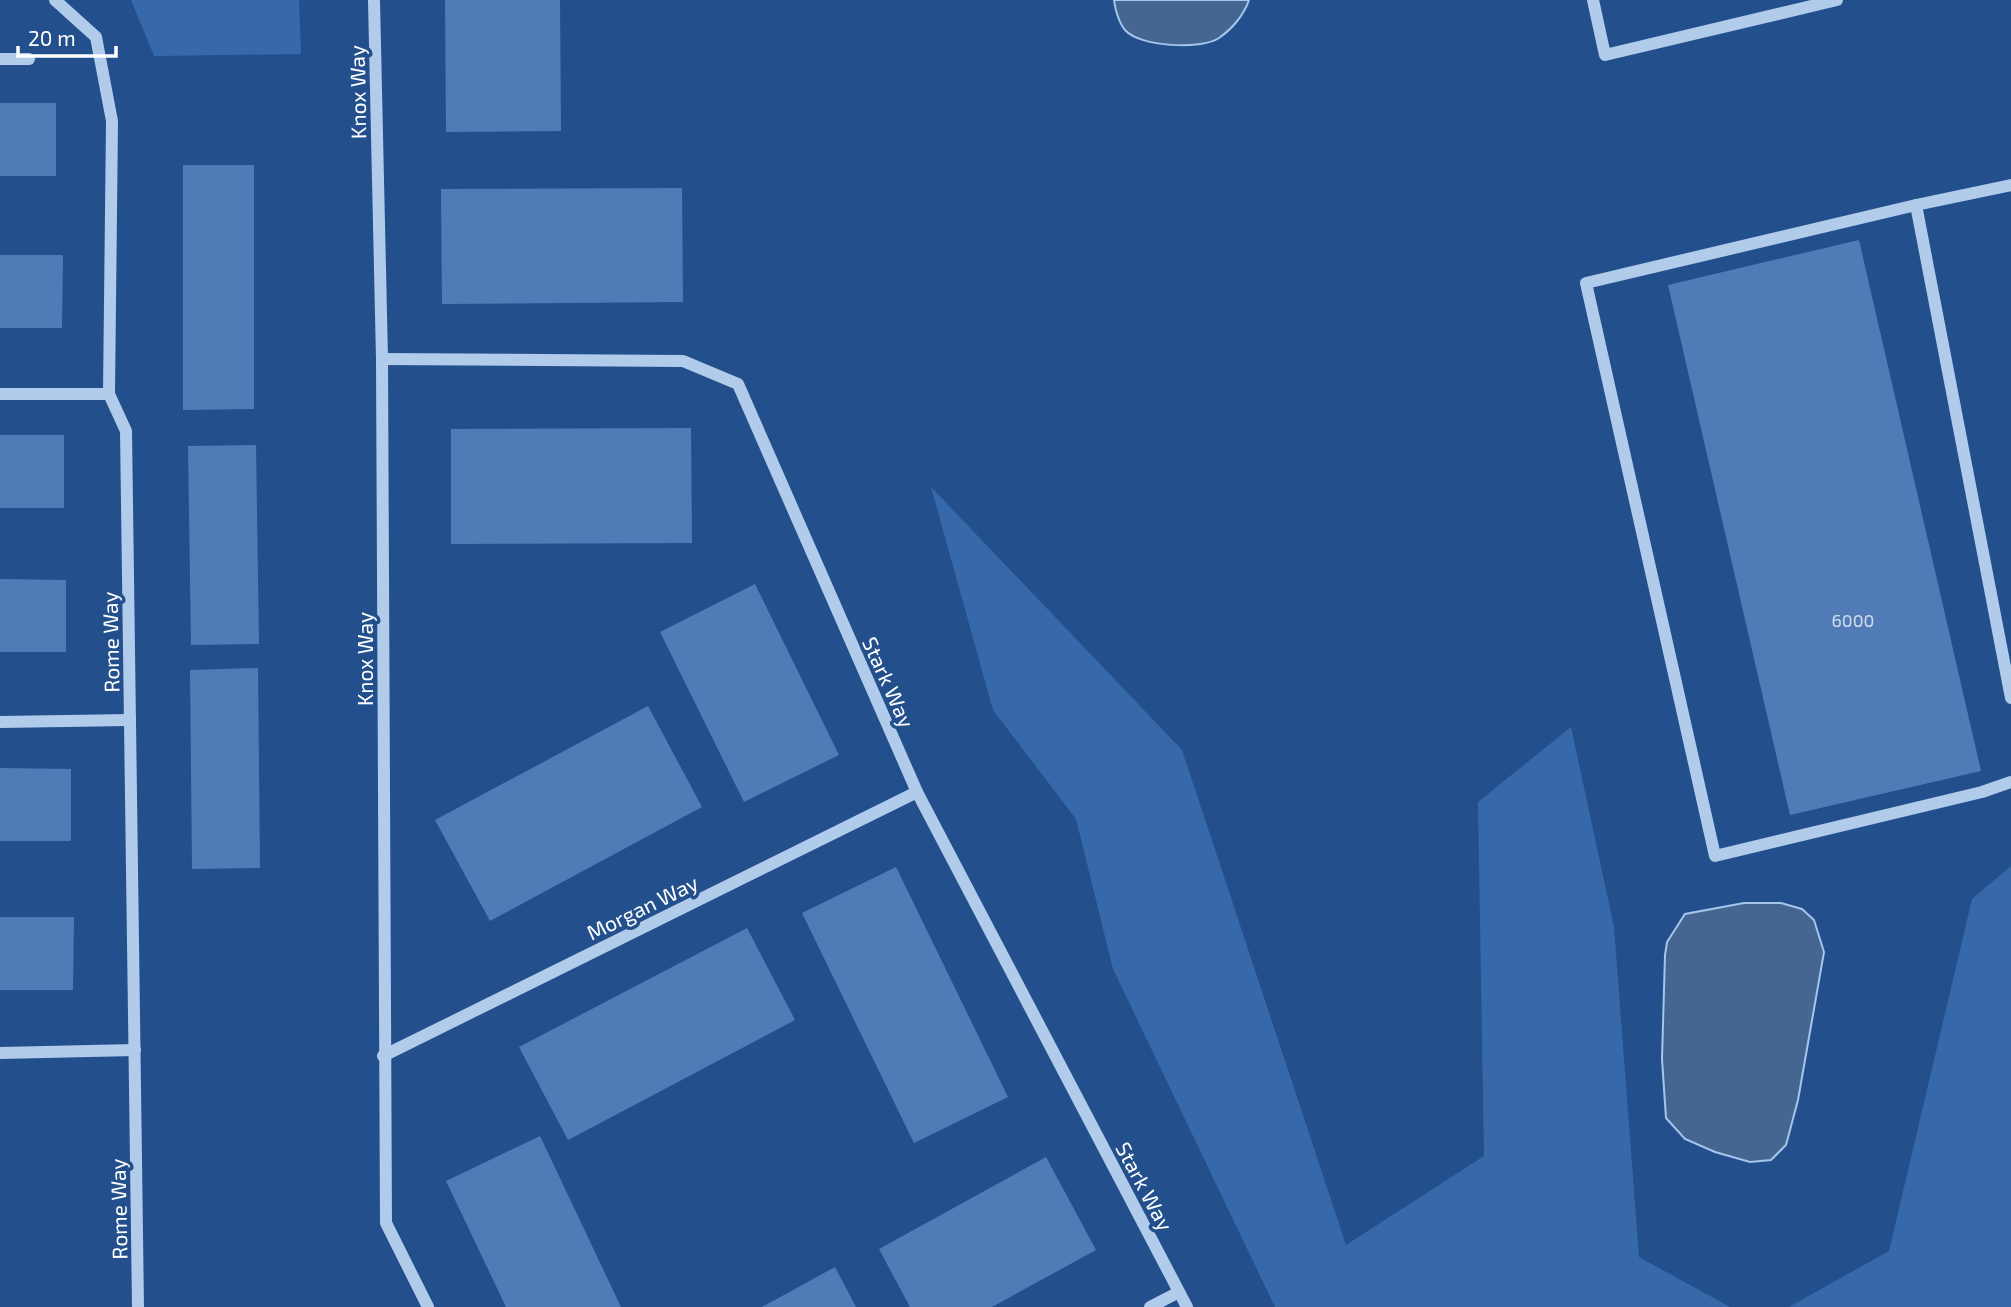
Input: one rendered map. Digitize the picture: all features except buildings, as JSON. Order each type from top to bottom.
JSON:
[{"type":"street","name":"Rome Way","points":[[55,0],[96,37],[112,121],[109,394],[126,431],[138,1307]]},
{"type":"street","name":"Knox Way","points":[[374,0],[382,359],[383,1056],[386,1223],[428,1307]]},
{"type":"street","points":[[1593,0],[1605,55],[1837,0]]},
{"type":"street","points":[[0,59],[29,59]]},
{"type":"street","points":[[2011,185],[1586,283],[1715,856],[1982,792],[2011,782]]},
{"type":"street","points":[[1916,205],[2011,698]]},
{"type":"street","name":"Stark Way","points":[[382,359],[683,361],[737,384],[917,792],[1186,1307]]},
{"type":"street","points":[[0,394],[109,394]]},
{"type":"street","points":[[0,722],[130,720]]},
{"type":"street","name":"Morgan Way","points":[[383,1056],[917,792]]},
{"type":"street","points":[[0,1053],[135,1050]]},
{"type":"street","points":[[1150,1307],[1179,1292]]},
{"type":"shaded area","points":[[131,0],[299,0],[301,54],[154,56]]},
{"type":"shaded area","points":[[1114,0],[1249,0],[1237,21],[1219,38],[1199,44],[1171,45],[1143,40],[1125,30],[1116,12]]},
{"type":"shaded area","points":[[931,487],[1182,750],[1346,1245],[1484,1156],[1478,802],[1571,727],[1614,927],[1639,1257],[1730,1307],[1275,1307],[1113,969],[1076,819],[993,710]]},
{"type":"shaded area","points":[[2011,866],[2011,1307],[1789,1307],[1889,1251],[1972,899]]},
{"type":"shaded area","points":[[1744,903],[1781,903],[1802,909],[1814,920],[1824,952],[1798,1100],[1786,1145],[1771,1160],[1750,1162],[1715,1152],[1685,1139],[1666,1118],[1662,1059],[1667,942],[1685,914]]}]
